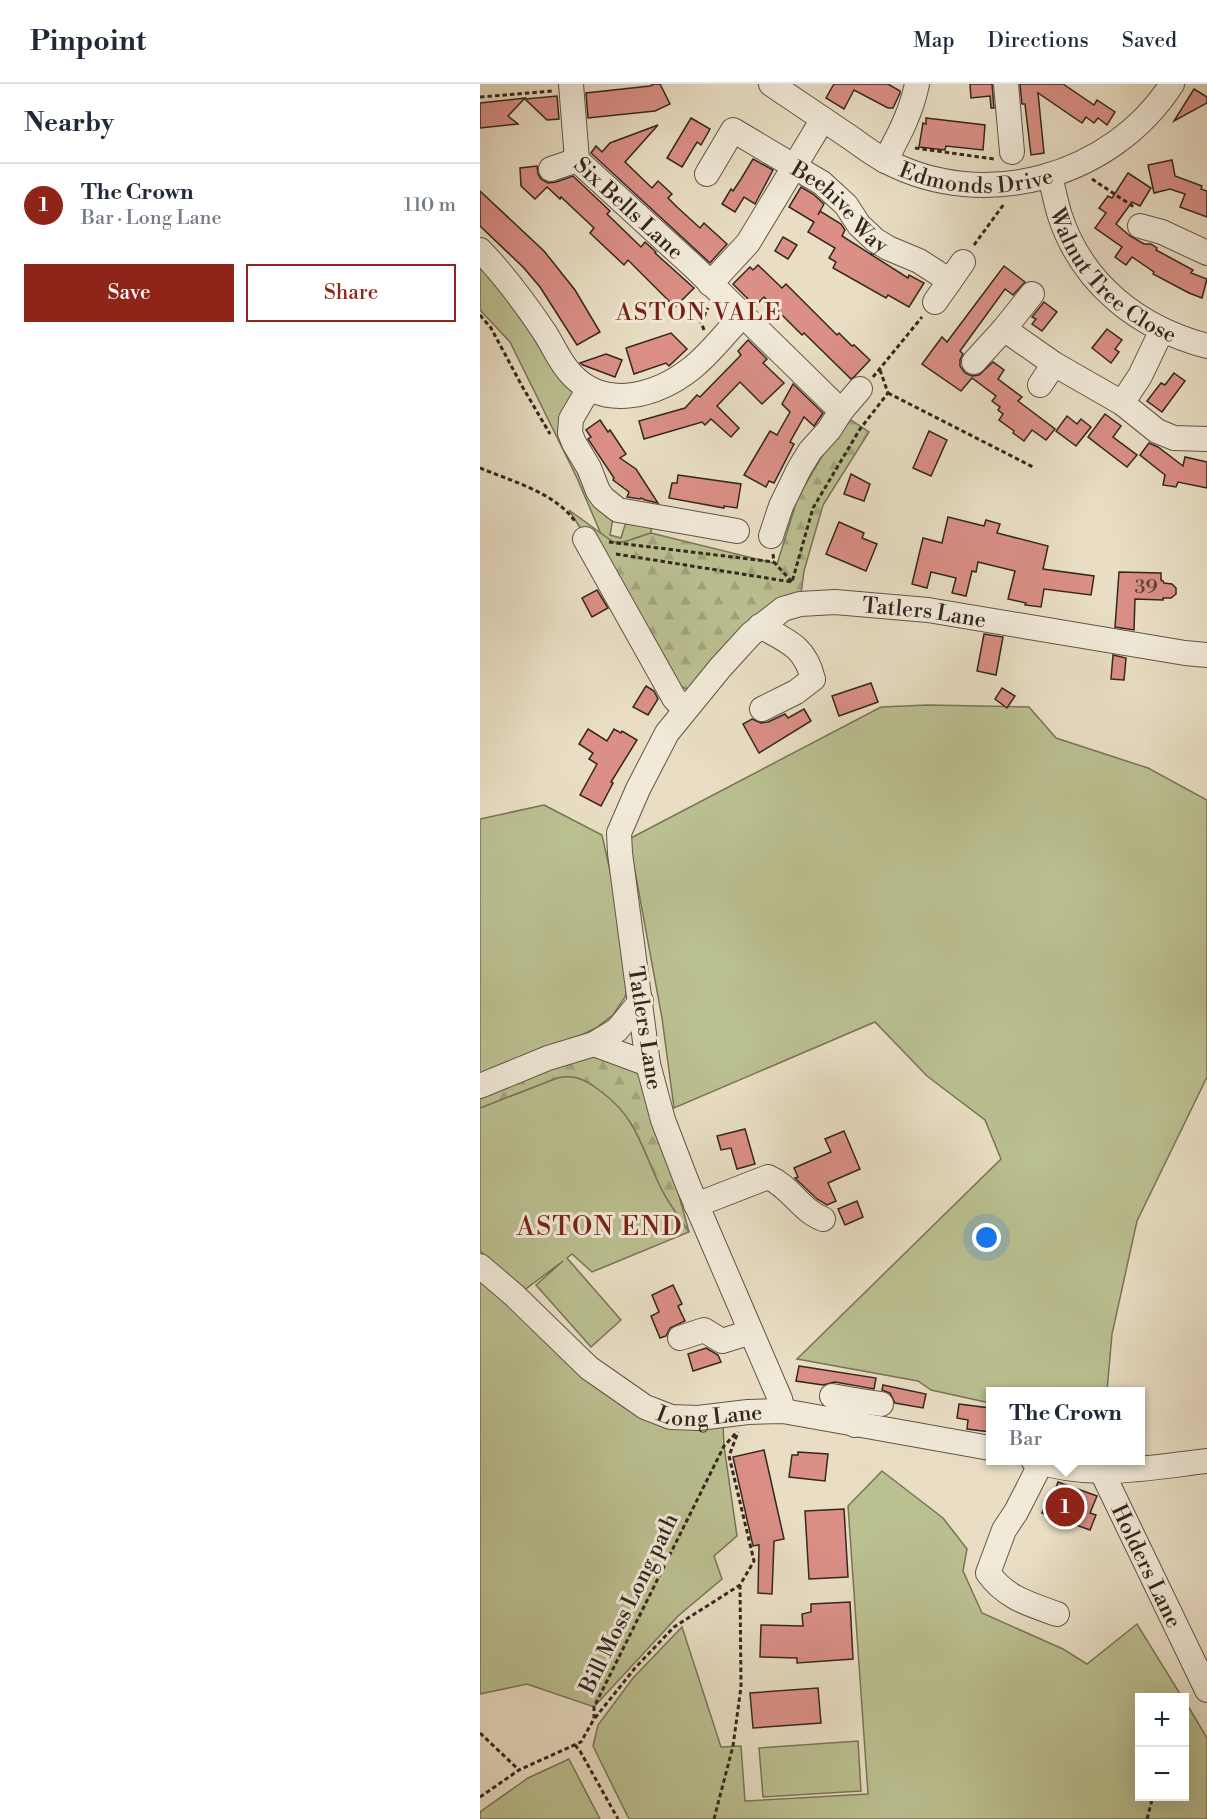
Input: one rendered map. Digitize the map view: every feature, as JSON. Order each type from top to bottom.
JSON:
[{"type":"street","name":"Edmonds Drive","points":[[771,84],[823,119],[890,151],[939,181],[983,184],[1019,183],[1084,163],[1113,146],[1144,119],[1172,84]]},
{"type":"street","points":[[890,151],[910,112],[917,84]]},
{"type":"street","points":[[1006,84],[1006,156]]},
{"type":"street","name":"Six Bells Lane","points":[[572,87],[577,160],[743,315]]},
{"type":"street","points":[[710,284],[748,243],[823,119]]},
{"type":"street","name":"Beehive Way","points":[[707,174],[733,130],[794,165],[835,193],[867,235],[888,248],[919,261],[956,271]]},
{"type":"street","points":[[551,169],[577,160]]},
{"type":"street","name":"Walnut Tree Close","points":[[1050,175],[1060,216],[1074,248],[1098,282],[1127,310],[1162,330],[1207,346]]},
{"type":"street","points":[[1157,224],[1207,253]]},
{"type":"street","points":[[480,250],[519,293],[549,338],[561,363],[588,390],[616,396],[645,392],[666,384],[682,375],[705,355],[743,315],[841,411]]},
{"type":"street","points":[[934,302],[956,271]]},
{"type":"street","points":[[974,362],[1004,330],[1032,294]]},
{"type":"street","points":[[1004,330],[1054,364],[1122,403],[1147,425],[1165,434],[1186,439],[1207,439]]},
{"type":"street","points":[[1122,403],[1145,368],[1162,330]]},
{"type":"street","points":[[1041,385],[1054,364]]},
{"type":"street","points":[[771,536],[781,506],[799,468],[860,389]]},
{"type":"street","points":[[588,390],[571,419],[570,433],[589,468],[598,491],[610,505],[618,510],[738,531]]},
{"type":"street","points":[[585,539],[674,698],[684,709]]},
{"type":"street","name":"Tatlers Lane","points":[[783,1411],[780,1399],[696,1204],[663,1120],[648,1064],[619,833],[638,789],[667,733],[684,709],[760,626],[783,609],[800,604],[835,602],[927,610],[1207,655]]},
{"type":"street","points":[[760,626],[797,647],[809,662],[813,679],[796,692],[762,709]]},
{"type":"street","points":[[480,1086],[548,1058],[594,1044],[617,1030],[641,1001]]},
{"type":"street","points":[[594,1044],[648,1064]]},
{"type":"street","points":[[696,1204],[768,1177],[781,1182],[813,1215],[824,1219]]},
{"type":"street","name":"Long Lane","points":[[480,1266],[515,1296],[589,1368],[645,1407],[670,1417],[743,1421],[783,1411],[986,1447]]},
{"type":"street","points":[[680,1338],[704,1330],[722,1341],[751,1332]]},
{"type":"street","points":[[855,1425],[856,1408],[843,1398],[881,1404]]},
{"type":"street","points":[[1050,1465],[1080,1472],[1102,1472],[1207,1461]]},
{"type":"street","points":[[1036,1465],[1016,1512],[1004,1530],[988,1574],[999,1588],[1025,1603],[1057,1614]]},
{"type":"street","name":"Holders Lane","points":[[1102,1472],[1207,1690]]},
{"type":"path","points":[[480,97],[572,87]]},
{"type":"path","points":[[890,151],[909,147],[1006,156]]},
{"type":"path","points":[[1084,163],[1091,179],[1157,224]]},
{"type":"path","points":[[956,271],[1019,183]]},
{"type":"path","points":[[705,355],[704,331],[701,322],[710,303],[710,284]]},
{"type":"path","points":[[860,389],[880,370],[934,302]]},
{"type":"path","points":[[888,393],[1035,468]]},
{"type":"path","points":[[480,468],[546,497],[569,513]]},
{"type":"path","points":[[771,536],[774,562],[792,582]]},
{"type":"path","points":[[594,1719],[635,1668],[674,1627],[740,1585],[754,1561],[729,1456],[743,1421]]},
{"type":"path","name":"Bill Moss Long path","points":[[480,1797],[519,1770],[574,1745],[585,1736],[594,1719],[594,1707],[724,1446],[743,1421]]},
{"type":"path","points":[[714,1819],[733,1746],[741,1688],[740,1585]]},
{"type":"path","points":[[480,1733],[519,1770]]},
{"type":"path","points":[[574,1745],[580,1751],[618,1819]]},
{"type":"path","points":[[1147,1819],[1153,1801]]},
{"type":"green space","points":[[480,261],[529,330],[545,357],[552,358],[575,393],[567,410],[613,518],[610,535],[621,538],[625,525],[629,522],[652,522],[651,533],[624,542],[613,543],[601,534],[577,478],[510,342],[480,310]]},
{"type":"green space","points":[[848,418],[869,432],[823,505],[804,571],[801,594],[688,689],[684,688],[678,684],[569,510],[613,542],[624,542],[651,533],[777,564],[798,497],[829,444]]},
{"type":"green space","points":[[928,705],[1029,707],[1056,738],[1148,768],[1207,800],[1207,1077],[1137,1221],[1112,1334],[1107,1387],[986,1387],[986,1402],[931,1390],[918,1381],[797,1359],[1001,1159],[985,1120],[927,1076],[875,1022],[674,1108],[662,1018],[629,839],[881,707]]},
{"type":"green space","points":[[544,805],[602,835],[629,956],[630,981],[625,997],[613,1015],[596,1028],[565,1043],[480,1074],[480,819]]},
{"type":"green space","points":[[574,1055],[609,1055],[638,1072],[657,1115],[689,1232],[662,1190],[631,1124],[613,1101],[589,1083],[575,1077],[557,1078],[480,1108],[480,1092]]},
{"type":"green space","points":[[570,1075],[590,1083],[607,1094],[619,1106],[638,1136],[671,1206],[689,1232],[592,1272],[572,1254],[567,1258],[621,1320],[591,1347],[536,1285],[563,1261],[523,1291],[480,1251],[480,1108]]},
{"type":"green space","points":[[480,1279],[583,1375],[621,1405],[644,1418],[723,1425],[737,1536],[714,1556],[722,1579],[678,1616],[594,1707],[527,1684],[480,1694]]},
{"type":"green space","points":[[882,1471],[943,1518],[967,1549],[963,1571],[982,1613],[1063,1649],[1087,1664],[1137,1624],[1180,1693],[1135,1693],[1135,1801],[1189,1801],[1189,1708],[1207,1738],[1207,1819],[629,1819],[593,1746],[598,1725],[633,1678],[682,1627],[721,1747],[741,1746],[745,1801],[868,1794],[848,1506]]},
{"type":"green space","points":[[858,1741],[861,1791],[763,1797],[759,1748]]},
{"type":"green space","points":[[569,1759],[600,1819],[480,1819],[480,1812],[528,1778]]},
{"type":"building","points":[[660,84],[670,104],[655,111],[588,118],[586,93]]},
{"type":"building","points":[[834,84],[888,84],[900,93],[893,108],[888,108],[854,90],[844,109],[826,98]]},
{"type":"building","points":[[970,84],[992,84],[994,108],[991,108],[990,96],[971,98]]},
{"type":"building","points":[[1020,84],[1063,84],[1094,105],[1097,100],[1115,112],[1107,125],[1098,118],[1094,123],[1086,117],[1082,123],[1038,93],[1044,153],[1031,155],[1025,104],[1022,104]]},
{"type":"building","points":[[1194,89],[1207,97],[1207,103],[1174,121]]},
{"type":"building","points":[[557,96],[559,119],[547,120],[525,99]]},
{"type":"building","points":[[525,98],[508,116],[518,124],[480,128],[480,103]]},
{"type":"building","points":[[691,118],[710,129],[701,145],[697,142],[682,167],[667,158]]},
{"type":"building","points":[[926,118],[985,125],[983,150],[946,146],[945,150],[919,147]]},
{"type":"building","points":[[658,125],[625,162],[652,188],[658,181],[672,194],[668,198],[700,228],[704,223],[727,244],[710,263],[591,153],[596,146],[602,152],[610,143]]},
{"type":"building","points":[[753,159],[773,170],[755,204],[744,197],[735,212],[722,204]]},
{"type":"building","points":[[1172,160],[1175,176],[1202,186],[1201,189],[1207,191],[1207,217],[1180,207],[1185,194],[1170,189],[1154,193],[1148,165]]},
{"type":"building","points":[[537,166],[541,179],[548,183],[573,176],[610,211],[607,214],[641,247],[645,242],[694,288],[675,307],[628,260],[624,265],[590,233],[594,228],[561,197],[560,199],[547,187],[535,199],[521,186],[520,168]]},
{"type":"building","points":[[1128,173],[1151,188],[1140,206],[1132,202],[1116,224],[1130,236],[1144,244],[1151,244],[1157,248],[1156,250],[1193,270],[1191,273],[1207,279],[1202,298],[1153,274],[1154,272],[1132,257],[1126,265],[1115,257],[1122,247],[1095,228],[1106,213],[1099,208],[1108,196],[1112,198]]},
{"type":"building","points":[[801,187],[824,204],[820,211],[841,224],[845,230],[842,236],[908,278],[909,275],[924,283],[909,307],[888,295],[886,298],[833,268],[836,262],[829,258],[835,248],[808,232],[814,222],[789,207]]},
{"type":"building","points":[[480,191],[544,251],[575,290],[600,332],[577,345],[540,287],[523,267],[480,226]]},
{"type":"building","points":[[783,237],[797,245],[788,259],[775,251]]},
{"type":"building","points":[[758,265],[782,288],[786,284],[837,335],[839,333],[870,360],[855,376],[851,379],[764,297],[755,306],[733,284],[750,267],[753,270]]},
{"type":"building","points":[[1004,266],[1025,282],[1013,295],[1005,289],[960,351],[963,354],[960,366],[965,373],[972,376],[979,375],[993,362],[1004,370],[998,379],[1022,397],[1018,401],[1055,429],[1046,440],[1032,430],[1024,441],[1013,433],[1014,431],[999,420],[1003,414],[998,410],[1000,407],[992,401],[996,396],[972,378],[961,391],[922,364],[942,337],[947,342]]},
{"type":"building","points":[[1044,302],[1057,312],[1042,331],[1032,324],[1036,319],[1032,317]]},
{"type":"building","points":[[1107,329],[1122,340],[1115,349],[1119,352],[1111,363],[1092,348]]},
{"type":"building","points":[[671,333],[687,349],[669,366],[666,363],[634,374],[626,348]]},
{"type":"building","points":[[748,340],[767,359],[763,363],[784,383],[762,404],[740,382],[717,406],[739,428],[731,437],[711,419],[705,425],[702,422],[644,439],[639,421],[685,408],[697,395],[700,397],[741,355],[738,351]]},
{"type":"building","points":[[606,354],[622,360],[615,377],[580,363]]},
{"type":"building","points":[[1174,373],[1185,381],[1162,412],[1147,401],[1161,383],[1165,385]]},
{"type":"building","points":[[793,384],[823,413],[814,426],[804,417],[790,442],[794,444],[774,483],[769,481],[766,487],[744,475],[770,431],[777,435],[790,412],[782,404]]},
{"type":"building","points":[[1105,414],[1121,426],[1113,437],[1137,455],[1127,467],[1088,437]]},
{"type":"building","points":[[1067,416],[1077,424],[1081,419],[1091,427],[1076,446],[1056,431]]},
{"type":"building","points":[[600,420],[608,432],[610,430],[626,454],[620,458],[636,469],[658,503],[627,497],[629,492],[613,480],[614,478],[588,439],[591,437],[586,430]]},
{"type":"building","points":[[929,431],[947,440],[931,476],[913,468]]},
{"type":"building","points":[[1149,443],[1183,466],[1185,457],[1207,462],[1207,488],[1178,482],[1176,487],[1163,485],[1165,475],[1140,455]]},
{"type":"building","points":[[851,474],[870,484],[864,501],[844,494]]},
{"type":"building","points":[[678,475],[741,484],[737,508],[724,506],[724,508],[669,498],[672,483],[677,483]]},
{"type":"building","points":[[948,517],[984,526],[986,520],[1000,524],[997,533],[1048,546],[1043,569],[1094,576],[1091,595],[1044,589],[1041,607],[1025,605],[1026,603],[1008,599],[1015,571],[978,562],[976,572],[972,571],[966,596],[952,593],[956,578],[931,572],[927,588],[912,584],[923,538],[942,543]]},
{"type":"building","points":[[839,522],[864,533],[862,538],[877,544],[866,571],[826,554]]},
{"type":"building","points":[[1119,572],[1161,573],[1161,580],[1172,584],[1176,588],[1176,594],[1171,598],[1163,598],[1163,600],[1135,599],[1134,630],[1115,627]]},
{"type":"building","points":[[597,590],[608,608],[592,617],[582,598]]},
{"type":"building","points":[[984,634],[1003,637],[996,675],[977,671]]},
{"type":"building","points":[[1113,655],[1126,658],[1124,680],[1111,679]]},
{"type":"building","points":[[871,683],[878,702],[839,716],[832,696]]},
{"type":"building","points":[[646,686],[654,691],[658,699],[648,715],[633,707]]},
{"type":"building","points":[[1002,688],[1015,696],[1007,708],[995,699]]},
{"type":"building","points":[[804,709],[811,721],[759,753],[743,724],[752,719],[761,723],[768,722],[785,714],[788,718]]},
{"type":"building","points":[[588,729],[607,741],[614,729],[637,740],[611,782],[613,783],[601,806],[580,795],[597,764],[589,759],[593,753],[579,744]]},
{"type":"building","points":[[745,1129],[755,1164],[737,1169],[731,1148],[721,1150],[717,1136]]},
{"type":"building","points":[[844,1131],[860,1169],[828,1183],[836,1201],[827,1205],[817,1199],[795,1178],[798,1177],[794,1168],[831,1152],[825,1139]]},
{"type":"building","points":[[857,1201],[863,1217],[845,1225],[838,1209]]},
{"type":"building","points":[[673,1285],[682,1304],[678,1306],[685,1321],[670,1328],[666,1336],[660,1338],[651,1316],[659,1312],[652,1295]]},
{"type":"building","points":[[706,1348],[718,1355],[721,1362],[693,1371],[688,1354]]},
{"type":"building","points":[[799,1366],[876,1378],[874,1389],[835,1382],[823,1385],[796,1381]]},
{"type":"building","points":[[883,1385],[926,1394],[923,1408],[895,1403],[890,1393],[882,1390]]},
{"type":"building","points":[[959,1404],[986,1407],[986,1431],[967,1429],[968,1420],[957,1418]]},
{"type":"building","points":[[764,1450],[784,1539],[774,1541],[772,1594],[758,1593],[759,1545],[753,1546],[733,1457]]},
{"type":"building","points":[[798,1452],[828,1454],[825,1481],[789,1477],[792,1455],[798,1455]]},
{"type":"building","points":[[1058,1482],[1097,1496],[1090,1513],[1096,1515],[1090,1530],[1042,1513],[1048,1497],[1052,1498]]},
{"type":"building","points":[[844,1509],[848,1577],[809,1579],[805,1511]]},
{"type":"building","points":[[850,1602],[853,1659],[797,1663],[797,1658],[760,1657],[761,1625],[803,1626],[802,1614],[811,1612],[811,1604]]},
{"type":"building","points":[[818,1688],[821,1723],[753,1728],[750,1693]]},
{"type":"place","name":"The Crown","points":[[1065,1507]]},
{"type":"district","name":"ASTON VALE","points":[[699,312]]},
{"type":"district","name":"ASTON END","points":[[600,1226]]}]
